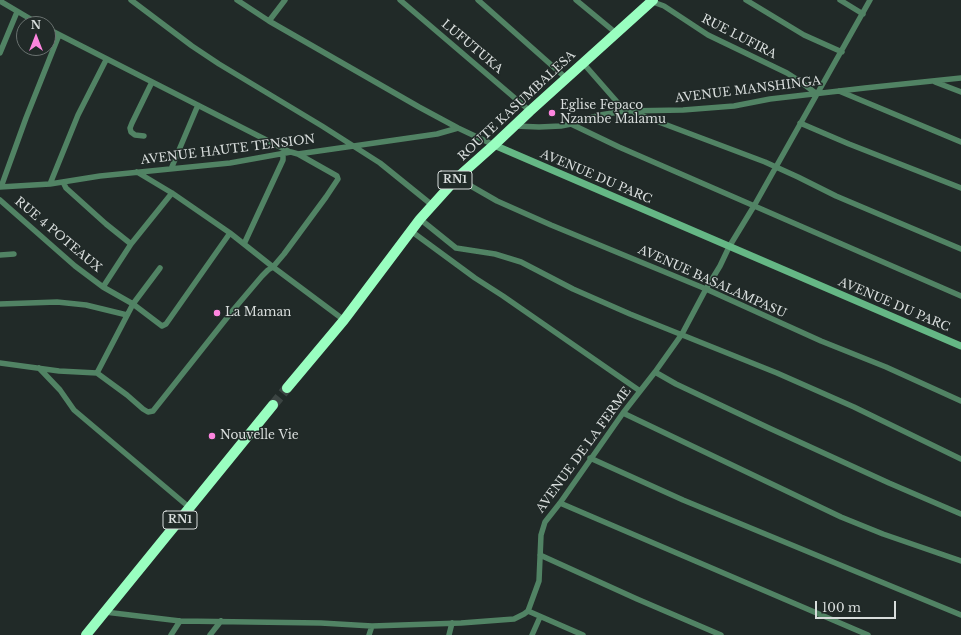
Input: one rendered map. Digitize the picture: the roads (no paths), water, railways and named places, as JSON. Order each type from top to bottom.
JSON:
[{"type":"highway","name":"ROUTE KASUMBALESA","points":[[287,388],[344,320],[432,205],[457,178],[651,0]]},
{"type":"highway","name":"RN1","points":[[86,635],[273,405]]},
{"type":"street","points":[[131,0],[192,46],[219,64],[322,126],[380,164],[432,205]]},
{"type":"street","name":"AVENUE DU PARC","points":[[237,0],[270,21],[458,128],[729,247],[961,346]]},
{"type":"street","points":[[270,21],[285,0]]},
{"type":"street","name":"LUFUTUKA","points":[[400,0],[530,111]]},
{"type":"street","points":[[478,0],[566,78]]},
{"type":"street","points":[[576,0],[616,33]]},
{"type":"street","name":"RUE LUFIRA","points":[[651,0],[664,6],[708,35],[787,73],[817,94]]},
{"type":"street","points":[[746,0],[804,35],[842,52]]},
{"type":"street","points":[[840,0],[863,14]]},
{"type":"street","name":"AVENUE DE LA FERME","points":[[528,611],[539,581],[541,535],[545,522],[560,503],[590,458],[682,334],[729,247],[842,52],[870,0]]},
{"type":"street","points":[[0,1],[24,16]]},
{"type":"street","points":[[0,53],[17,12]]},
{"type":"street","points":[[56,33],[106,60],[291,152]]},
{"type":"street","points":[[1,187],[26,118],[59,35]]},
{"type":"street","points":[[50,184],[78,115],[106,60]]},
{"type":"street","points":[[583,63],[625,111]]},
{"type":"street","name":"AVENUE MANSHINGA","points":[[514,126],[539,127],[571,124],[600,115],[625,111],[683,110],[734,106],[839,91],[961,78]]},
{"type":"street","points":[[144,136],[131,132],[130,128],[152,82]]},
{"type":"street","points":[[933,82],[961,92]]},
{"type":"street","points":[[839,91],[961,142]]},
{"type":"street","points":[[171,169],[198,105]]},
{"type":"street","points":[[632,112],[776,167],[854,204],[961,249]]},
{"type":"street","points":[[800,123],[961,188]]},
{"type":"street","points":[[571,124],[619,147],[961,296]]},
{"type":"street","name":"AVENUE HAUTE TENSION","points":[[1,187],[50,184],[100,176],[230,163],[291,152],[298,154],[351,145],[437,134],[458,128]]},
{"type":"street","points":[[244,244],[283,160],[283,154]]},
{"type":"street","points":[[0,363],[59,371],[97,373],[143,409],[148,412],[153,411],[234,309],[268,270],[273,267],[338,179],[337,176],[298,154]]},
{"type":"street","points":[[137,172],[172,193],[230,233],[344,320]]},
{"type":"street","name":"AVENUE BASALAMPASU","points":[[457,178],[497,201],[551,225],[706,289],[808,336],[886,367],[961,400]]},
{"type":"street","points":[[63,182],[66,188],[131,244]]},
{"type":"street","points":[[103,287],[131,244],[172,193]]},
{"type":"street","name":"RUE 4 POTEAUX","points":[[0,200],[75,266],[103,287],[133,304],[162,326],[166,324],[230,233]]},
{"type":"street","points":[[420,220],[456,248],[495,254],[521,262],[573,289],[732,356],[777,373],[847,404],[961,459]]},
{"type":"street","points":[[411,231],[475,278],[640,391]]},
{"type":"street","points":[[0,255],[14,254]]},
{"type":"street","points":[[97,373],[133,304],[160,268]]},
{"type":"street","points":[[0,304],[56,302],[86,306],[127,315]]},
{"type":"street","points":[[39,368],[60,390],[74,410],[190,508]]},
{"type":"street","points":[[655,372],[676,384],[748,418],[889,483],[961,514]]},
{"type":"street","points":[[623,413],[841,517],[883,534],[961,560]]},
{"type":"street","points":[[590,458],[683,500],[961,614]]},
{"type":"street","points":[[560,503],[868,635]]},
{"type":"street","points":[[540,555],[721,635]]},
{"type":"street","points":[[104,612],[180,621],[321,623],[372,626],[514,619],[520,617],[528,611],[569,632],[583,635]]},
{"type":"street","points":[[532,635],[540,617]]},
{"type":"street","points":[[171,635],[180,621]]},
{"type":"street","points":[[210,635],[221,621]]},
{"type":"street","points":[[449,635],[452,623]]},
{"type":"street","points":[[369,635],[372,626]]},
{"type":"tunnel","points":[[273,405],[287,388]]},
{"type":"place","name":"Eglise Fepaco Nzambe Malamu","points":[[552,113]]},
{"type":"place","name":"La Maman","points":[[217,313]]},
{"type":"place","name":"Nouvelle Vie","points":[[212,436]]}]
